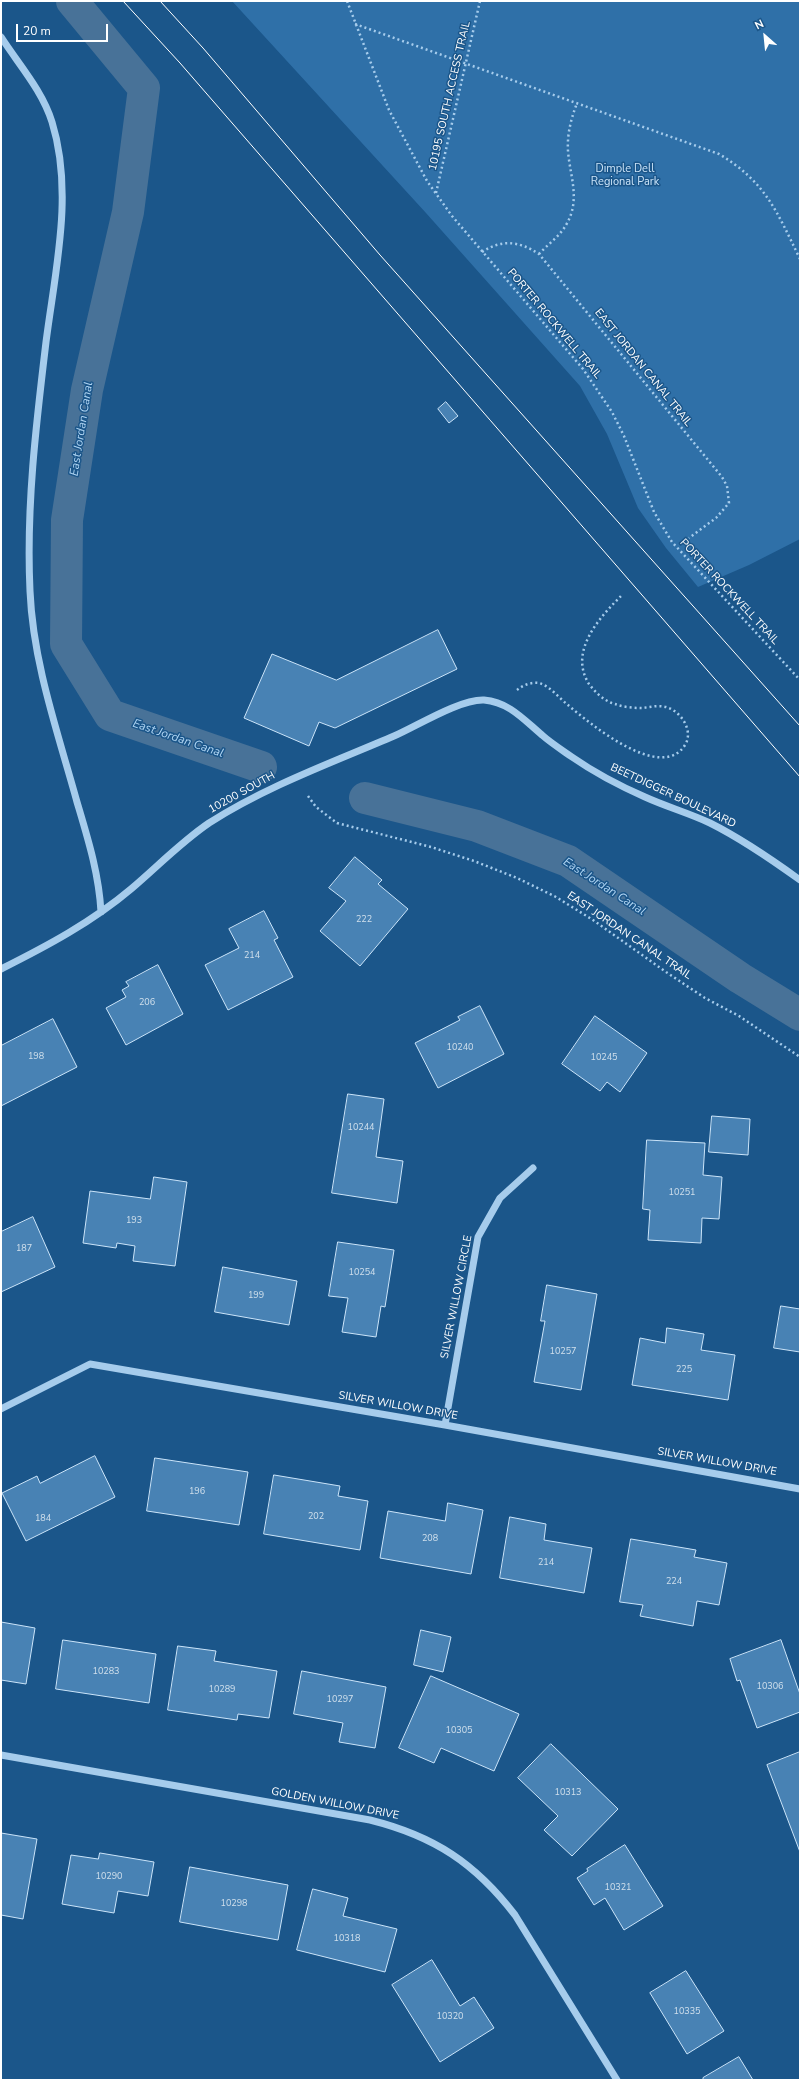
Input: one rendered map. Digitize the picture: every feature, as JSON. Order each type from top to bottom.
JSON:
[{"type":"street","points":[[1,37],[43,101],[52,123],[60,174],[62,204],[60,235],[39,401],[31,486],[28,540],[30,593],[35,638],[43,682],[94,857],[100,893],[100,912]]},
{"type":"street","name":"10200 SOUTH","points":[[1,969],[59,939],[100,912],[131,889],[194,834],[248,800],[468,702],[480,700],[491,701],[502,704],[520,716]]},
{"type":"street","name":"BEETDIGGER BOULEVARD","points":[[520,716],[561,750],[604,776],[647,798],[711,824],[747,844],[800,880]]},
{"type":"street","name":"SILVER WILLOW CIRCLE","points":[[445,1425],[478,1237],[500,1198],[533,1168]]},
{"type":"street","name":"SILVER WILLOW DRIVE","points":[[1,1409],[90,1364],[800,1488]]},
{"type":"street","name":"GOLDEN WILLOW DRIVE","points":[[1,1755],[370,1820],[399,1827],[427,1838],[453,1853],[476,1871],[497,1892],[515,1915],[617,2080]]},
{"type":"path","name":"PORTER ROCKWELL TRAIL","points":[[347,1],[389,110],[406,144],[436,194],[452,216],[583,369],[598,389],[624,436],[654,512],[672,542],[800,680]]},
{"type":"path","name":"10195 SOUTH ACCESS TRAIL","points":[[436,194],[480,1]]},
{"type":"path","points":[[355,24],[703,148],[733,163],[760,187],[772,202],[800,259]]},
{"type":"path","points":[[539,254],[565,227],[571,216],[575,191],[568,141],[572,116],[577,103]]},
{"type":"path","name":"EAST JORDAN CANAL TRAIL","points":[[482,252],[504,242],[516,243],[528,247],[539,254],[717,471],[727,486],[729,503],[724,512],[689,538]]},
{"type":"path","points":[[516,690],[530,683],[546,686],[589,722],[614,739],[649,757],[668,756],[683,748],[687,738],[686,725],[674,711],[657,706],[641,708],[614,704],[594,691],[587,680],[583,666],[583,652],[586,641],[599,619],[622,595]]},
{"type":"path","name":"EAST JORDAN CANAL TRAIL","points":[[308,796],[316,807],[337,823],[430,847],[517,878],[556,897],[593,920],[705,998],[740,1016],[800,1057]]},
{"type":"green space","name":"Dimple Dell Regional Park","points":[[232,1],[800,1],[800,539],[749,565],[698,587],[666,548],[638,508],[607,434],[580,386],[426,213]]},
{"type":"building","points":[[446,402],[458,416],[449,423],[438,409]]},
{"type":"building","points":[[438,630],[457,669],[335,728],[319,722],[309,746],[244,718],[272,654],[336,680]]},
{"type":"building","points":[[355,857],[382,880],[378,884],[408,909],[360,966],[320,931],[346,901],[329,888]]},
{"type":"building","points":[[264,911],[278,938],[274,940],[293,977],[228,1010],[205,965],[239,948],[229,929]]},
{"type":"building","points":[[158,965],[183,1014],[126,1045],[106,1008],[126,997],[122,990],[129,986],[126,982]]},
{"type":"building","points":[[480,1006],[504,1054],[438,1088],[415,1043],[460,1020],[458,1017]]},
{"type":"building","points":[[595,1016],[647,1053],[620,1092],[607,1082],[600,1091],[562,1064]]},
{"type":"building","points":[[53,1019],[77,1067],[1,1106],[1,1046]]},
{"type":"building","points":[[348,1094],[384,1099],[376,1157],[403,1161],[397,1203],[332,1193]]},
{"type":"building","points":[[712,1116],[750,1119],[748,1155],[709,1152]]},
{"type":"building","points":[[647,1140],[705,1143],[703,1175],[722,1177],[719,1219],[702,1218],[701,1243],[648,1240],[650,1210],[643,1209]]},
{"type":"building","points":[[154,1177],[187,1182],[175,1266],[133,1261],[135,1246],[117,1243],[116,1248],[83,1243],[90,1191],[150,1199]]},
{"type":"building","points":[[33,1217],[55,1267],[1,1292],[1,1232]]},
{"type":"building","points":[[338,1242],[394,1250],[385,1307],[381,1306],[376,1337],[342,1332],[348,1298],[329,1296]]},
{"type":"building","points":[[223,1267],[297,1281],[289,1325],[215,1312]]},
{"type":"building","points":[[547,1285],[597,1294],[581,1390],[534,1382],[545,1321],[541,1321]]},
{"type":"building","points":[[781,1306],[800,1309],[800,1352],[774,1348]]},
{"type":"building","points":[[667,1328],[704,1334],[701,1350],[735,1355],[728,1400],[632,1385],[640,1338],[665,1343]]},
{"type":"building","points":[[95,1456],[115,1497],[26,1541],[2,1493],[37,1476],[40,1483]]},
{"type":"building","points":[[155,1458],[248,1472],[239,1525],[147,1511]]},
{"type":"building","points":[[274,1475],[340,1486],[338,1496],[368,1501],[360,1550],[264,1534]]},
{"type":"building","points":[[448,1503],[483,1510],[471,1574],[380,1558],[388,1511],[445,1521]]},
{"type":"building","points":[[510,1517],[546,1524],[544,1540],[592,1548],[584,1593],[500,1578]]},
{"type":"building","points":[[631,1539],[696,1550],[694,1557],[727,1563],[719,1605],[697,1601],[693,1626],[640,1616],[643,1605],[620,1602]]},
{"type":"building","points":[[1,1622],[35,1628],[26,1684],[1,1680]]},
{"type":"building","points":[[421,1630],[451,1637],[443,1672],[414,1665]]},
{"type":"building","points":[[63,1640],[156,1654],[149,1703],[56,1689]]},
{"type":"building","points":[[781,1640],[800,1694],[800,1712],[757,1728],[740,1680],[737,1681],[730,1659]]},
{"type":"building","points":[[178,1646],[216,1651],[214,1661],[277,1671],[269,1718],[238,1714],[237,1720],[168,1710]]},
{"type":"building","points":[[302,1671],[386,1687],[375,1748],[339,1742],[343,1723],[294,1714]]},
{"type":"building","points":[[431,1676],[519,1714],[494,1771],[441,1748],[434,1763],[399,1748]]},
{"type":"building","points":[[551,1744],[618,1809],[572,1856],[544,1830],[558,1816],[518,1778]]},
{"type":"building","points":[[800,1752],[800,1852],[767,1765]]},
{"type":"building","points":[[1,1833],[37,1839],[23,1919],[1,1915]]},
{"type":"building","points":[[625,1845],[663,1906],[624,1930],[605,1898],[594,1905],[577,1878],[588,1871],[587,1869]]},
{"type":"building","points":[[100,1853],[154,1862],[148,1896],[118,1891],[114,1913],[62,1904],[71,1855],[98,1859]]},
{"type":"building","points":[[190,1867],[288,1885],[278,1940],[180,1922]]},
{"type":"building","points":[[313,1889],[348,1898],[343,1916],[397,1929],[385,1972],[297,1950]]},
{"type":"building","points":[[432,1960],[460,2006],[474,1997],[494,2028],[440,2062],[392,1985]]},
{"type":"building","points":[[686,1971],[724,2031],[687,2054],[650,1993]]},
{"type":"building","points":[[739,2057],[753,2080],[703,2080],[703,2078]]},
{"type":"waterway","name":"East Jordan Canal","points":[[72,1],[144,88],[128,212],[87,390],[67,520],[66,644],[110,715],[261,767]]},
{"type":"waterway","name":"East Jordan Canal","points":[[365,798],[477,826],[568,861],[740,978],[800,1015]]},
{"type":"tram line","points":[[123,1],[180,63],[800,777]]},
{"type":"tram line","points":[[160,1],[203,48],[380,255],[800,726]]}]
